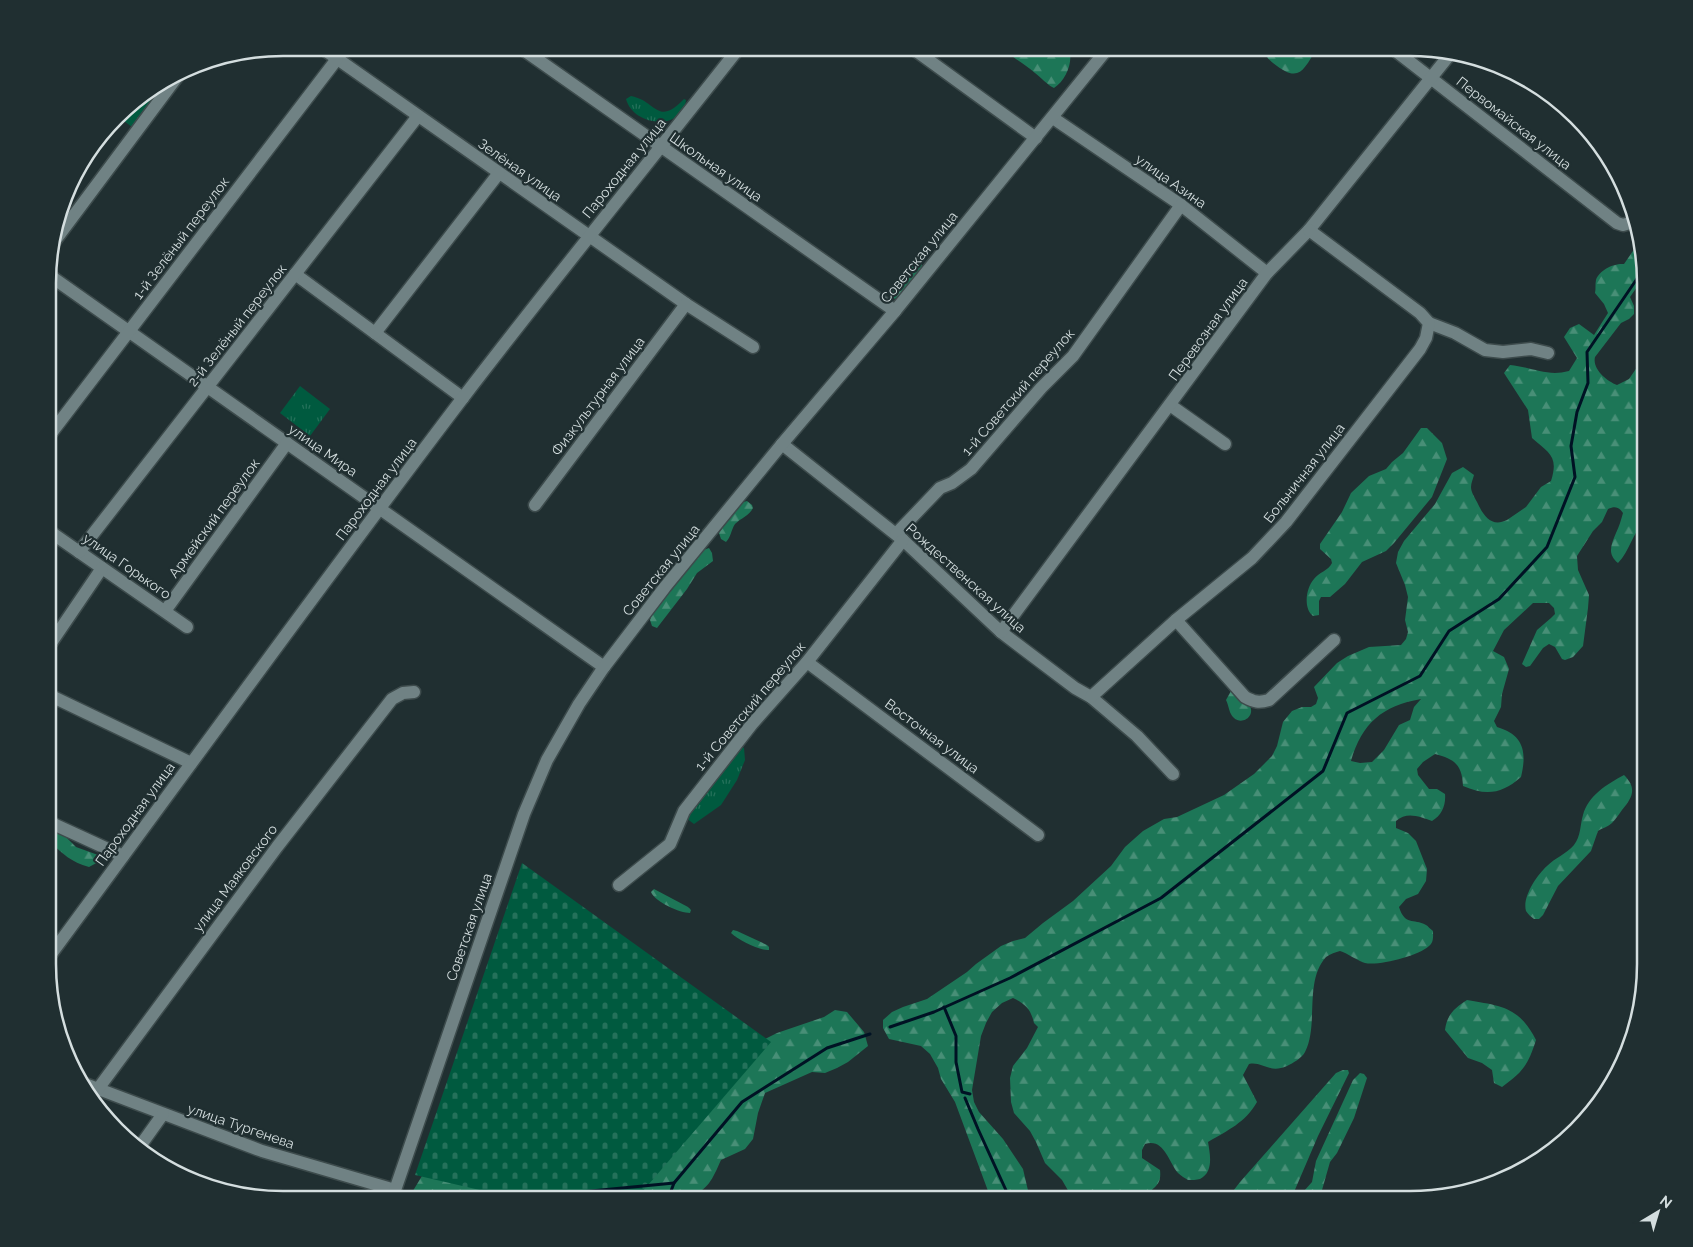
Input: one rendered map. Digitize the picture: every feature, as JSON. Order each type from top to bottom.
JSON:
[{"type":"street","name":"Зелёная улица","points":[[334,56],[588,236],[686,304],[753,347]]},
{"type":"street","name":"Школьная улица","points":[[532,56],[895,311]]},
{"type":"street","name":"Пароходная улица","points":[[56,946],[463,398],[588,236],[733,56]]},
{"type":"street","points":[[923,56],[1036,138]]},
{"type":"street","name":"Советская улица","points":[[394,1191],[524,814],[547,760],[580,704],[604,667],[665,587],[782,444],[895,311],[1102,56]]},
{"type":"street","name":"Первомайская улица","points":[[1402,56],[1617,223],[1623,225],[1629,223]]},
{"type":"street","name":"1-й Зелёный переулок","points":[[56,428],[337,58]]},
{"type":"street","name":"Перевозная улица","points":[[1001,632],[1267,273],[1309,230],[1446,59]]},
{"type":"street","points":[[63,230],[169,87]]},
{"type":"street","name":"2-й Зелёный переулок","points":[[80,552],[418,116]]},
{"type":"street","name":"улица Азина","points":[[1053,118],[1181,205],[1267,273]]},
{"type":"street","points":[[374,333],[499,173]]},
{"type":"street","name":"1-й Советский переулок","points":[[619,885],[670,844],[684,810],[752,724],[807,662],[900,537],[940,488],[952,483],[971,469],[1041,388],[1074,356],[1181,205]]},
{"type":"street","points":[[1309,230],[1420,313],[1429,323],[1455,333],[1485,350],[1503,352],[1531,349],[1548,353]]},
{"type":"street","points":[[295,274],[463,398]]},
{"type":"street","name":"улица Мира","points":[[56,279],[604,667]]},
{"type":"street","name":"Физкультурная улица","points":[[535,505],[686,304]]},
{"type":"street","name":"Больничная улица","points":[[1091,697],[1176,620],[1252,558],[1286,522],[1420,349],[1426,338],[1429,323]]},
{"type":"street","points":[[1170,405],[1225,444]]},
{"type":"street","name":"Армейский переулок","points":[[165,611],[287,443]]},
{"type":"street","name":"Рождественская улица","points":[[782,444],[900,537],[1001,632],[1075,688],[1091,697],[1136,736],[1173,774]]},
{"type":"street","name":"улица Горького","points":[[56,535],[187,626]]},
{"type":"street","points":[[56,637],[102,568]]},
{"type":"street","points":[[1176,620],[1245,696],[1253,702],[1269,700],[1334,640]]},
{"type":"street","name":"Восточная улица","points":[[807,662],[1038,835]]},
{"type":"street","name":"улица Маяковского","points":[[95,1091],[271,854],[392,699],[403,693],[414,692]]},
{"type":"street","points":[[56,698],[191,763]]},
{"type":"street","points":[[56,825],[123,856]]},
{"type":"street","name":"улица Тургенева","points":[[97,1094],[163,1114],[381,1191]]},
{"type":"street","points":[[143,1142],[163,1114]]},
{"type":"green space","points":[[1011,56],[1070,56],[1069,68],[1054,88]]},
{"type":"green space","points":[[1266,56],[1312,56],[1304,68],[1295,74],[1289,73]]},
{"type":"green space","points":[[156,94],[132,127],[125,121]]},
{"type":"green space","points":[[631,96],[662,112],[675,107],[684,99],[686,100],[683,110],[676,117],[667,121],[657,122],[647,120],[630,108],[626,99]]},
{"type":"green space","points":[[1634,249],[1637,287],[1630,297],[1634,306],[1634,314],[1621,323],[1595,357],[1595,361],[1601,374],[1617,385],[1629,379],[1637,367],[1637,531],[1618,563],[1612,556],[1611,549],[1623,513],[1617,508],[1608,509],[1602,522],[1593,531],[1577,556],[1578,570],[1589,595],[1583,646],[1573,657],[1565,660],[1562,659],[1555,647],[1549,644],[1543,648],[1530,666],[1526,667],[1522,664],[1537,630],[1555,614],[1554,608],[1549,603],[1533,603],[1504,630],[1493,651],[1504,657],[1509,669],[1502,694],[1501,707],[1494,721],[1497,727],[1513,735],[1521,746],[1524,760],[1521,777],[1500,790],[1486,792],[1463,786],[1459,768],[1448,758],[1442,756],[1435,754],[1423,762],[1417,769],[1418,775],[1429,789],[1437,789],[1445,794],[1445,802],[1441,813],[1432,821],[1405,816],[1396,821],[1396,828],[1408,833],[1416,841],[1427,869],[1426,881],[1418,894],[1406,899],[1399,907],[1404,917],[1426,925],[1433,931],[1432,943],[1424,950],[1389,962],[1365,963],[1340,951],[1326,957],[1319,967],[1315,978],[1311,1029],[1304,1054],[1295,1062],[1281,1068],[1275,1069],[1258,1064],[1249,1064],[1243,1075],[1257,1102],[1241,1121],[1208,1142],[1209,1167],[1200,1179],[1188,1180],[1183,1177],[1174,1168],[1161,1147],[1157,1144],[1145,1144],[1142,1150],[1142,1158],[1160,1170],[1158,1184],[1151,1191],[1068,1191],[1062,1180],[1045,1163],[1030,1131],[1014,1113],[1011,1102],[1010,1078],[1013,1066],[1027,1048],[1038,1027],[1027,1008],[1021,1003],[1013,998],[1002,1003],[992,1012],[981,1036],[972,1090],[974,1102],[979,1112],[1003,1139],[1023,1169],[1028,1191],[988,1191],[955,1102],[941,1079],[938,1068],[930,1054],[921,1046],[889,1039],[883,1028],[883,1020],[892,1012],[927,999],[1001,946],[1025,938],[1073,901],[1111,866],[1125,847],[1143,831],[1164,819],[1177,817],[1224,795],[1254,774],[1272,756],[1277,746],[1283,722],[1292,711],[1316,704],[1318,698],[1314,687],[1337,663],[1369,647],[1401,645],[1406,639],[1408,632],[1405,620],[1408,597],[1396,563],[1398,552],[1404,541],[1435,504],[1452,473],[1463,467],[1474,475],[1471,489],[1485,516],[1496,522],[1507,520],[1526,507],[1541,487],[1551,481],[1554,466],[1553,460],[1548,452],[1532,438],[1528,410],[1504,373],[1510,365],[1554,373],[1569,371],[1577,358],[1564,337],[1570,328],[1579,324],[1594,335],[1608,313],[1604,304],[1595,293],[1598,276],[1607,268],[1624,264]],"holes":[[[1421,699],[1414,707],[1410,720],[1399,725],[1384,750],[1372,762],[1360,763],[1351,761],[1361,736],[1375,718],[1395,706]]]},
{"type":"green space","points":[[919,258],[922,266],[911,282],[895,299],[890,295],[895,284]]},
{"type":"green space","points":[[300,386],[330,409],[310,436],[280,413]]},
{"type":"green space","points":[[1421,428],[1427,428],[1442,443],[1447,459],[1432,497],[1386,551],[1362,562],[1345,584],[1330,597],[1321,597],[1319,601],[1319,615],[1313,616],[1307,603],[1309,587],[1316,577],[1332,563],[1331,559],[1320,549],[1320,544],[1342,512],[1351,493],[1369,476],[1386,469],[1403,453]]},
{"type":"green space","points":[[747,501],[753,508],[735,524],[726,542],[721,539],[719,533],[740,503]]},
{"type":"green space","points":[[709,548],[713,561],[697,573],[657,628],[652,626],[650,620],[652,614],[703,550]]},
{"type":"green space","points":[[1231,691],[1236,691],[1249,704],[1251,714],[1247,719],[1237,720],[1231,714],[1226,700]]},
{"type":"green space","points":[[740,745],[744,748],[745,760],[737,780],[721,805],[694,824],[686,818]]},
{"type":"green space","points":[[1624,775],[1632,788],[1629,801],[1609,826],[1598,831],[1591,851],[1558,886],[1543,915],[1539,919],[1534,919],[1526,911],[1525,905],[1528,893],[1535,881],[1547,866],[1574,845],[1579,834],[1585,808],[1594,796]]},
{"type":"green space","points":[[56,834],[64,835],[76,847],[98,855],[100,861],[89,867],[63,854],[56,848]]},
{"type":"green space","points":[[522,863],[771,1042],[643,1191],[484,1191],[415,1175]]},
{"type":"green space","points":[[654,889],[688,907],[691,910],[690,913],[674,909],[657,900],[651,892]]},
{"type":"green space","points":[[733,930],[767,945],[769,950],[760,949],[744,942],[731,933]]},
{"type":"green space","points":[[1467,1000],[1490,1004],[1516,1014],[1530,1029],[1536,1040],[1524,1067],[1502,1087],[1494,1083],[1492,1070],[1482,1063],[1468,1058],[1445,1030],[1452,1012]]},
{"type":"green space","points":[[835,1010],[847,1012],[864,1032],[868,1046],[837,1068],[825,1073],[812,1072],[765,1093],[758,1113],[753,1139],[745,1149],[721,1160],[709,1183],[701,1191],[413,1191],[425,1171],[755,1044],[777,1033],[824,1017]]},
{"type":"green space","points":[[1348,1070],[1349,1073],[1318,1136],[1294,1191],[1233,1191],[1240,1182],[1336,1073]]},
{"type":"green space","points":[[1360,1073],[1364,1074],[1367,1078],[1354,1118],[1337,1153],[1330,1162],[1322,1190],[1304,1191],[1312,1182],[1316,1161],[1353,1080]]},
{"type":"waterway","points":[[890,1027],[934,1012],[1010,978],[1161,898],[1323,771],[1347,713],[1420,676],[1449,631],[1499,599],[1547,547],[1575,477],[1571,446],[1577,412],[1588,383],[1587,352],[1637,279]]},
{"type":"waterway","points":[[944,1007],[956,1036],[956,1062],[962,1092],[970,1094]]},
{"type":"waterway","points":[[671,1191],[674,1183],[742,1102],[827,1048],[870,1034]]},
{"type":"waterway","points":[[965,1098],[1006,1191]]},
{"type":"waterway","points":[[591,1191],[674,1183]]}]
